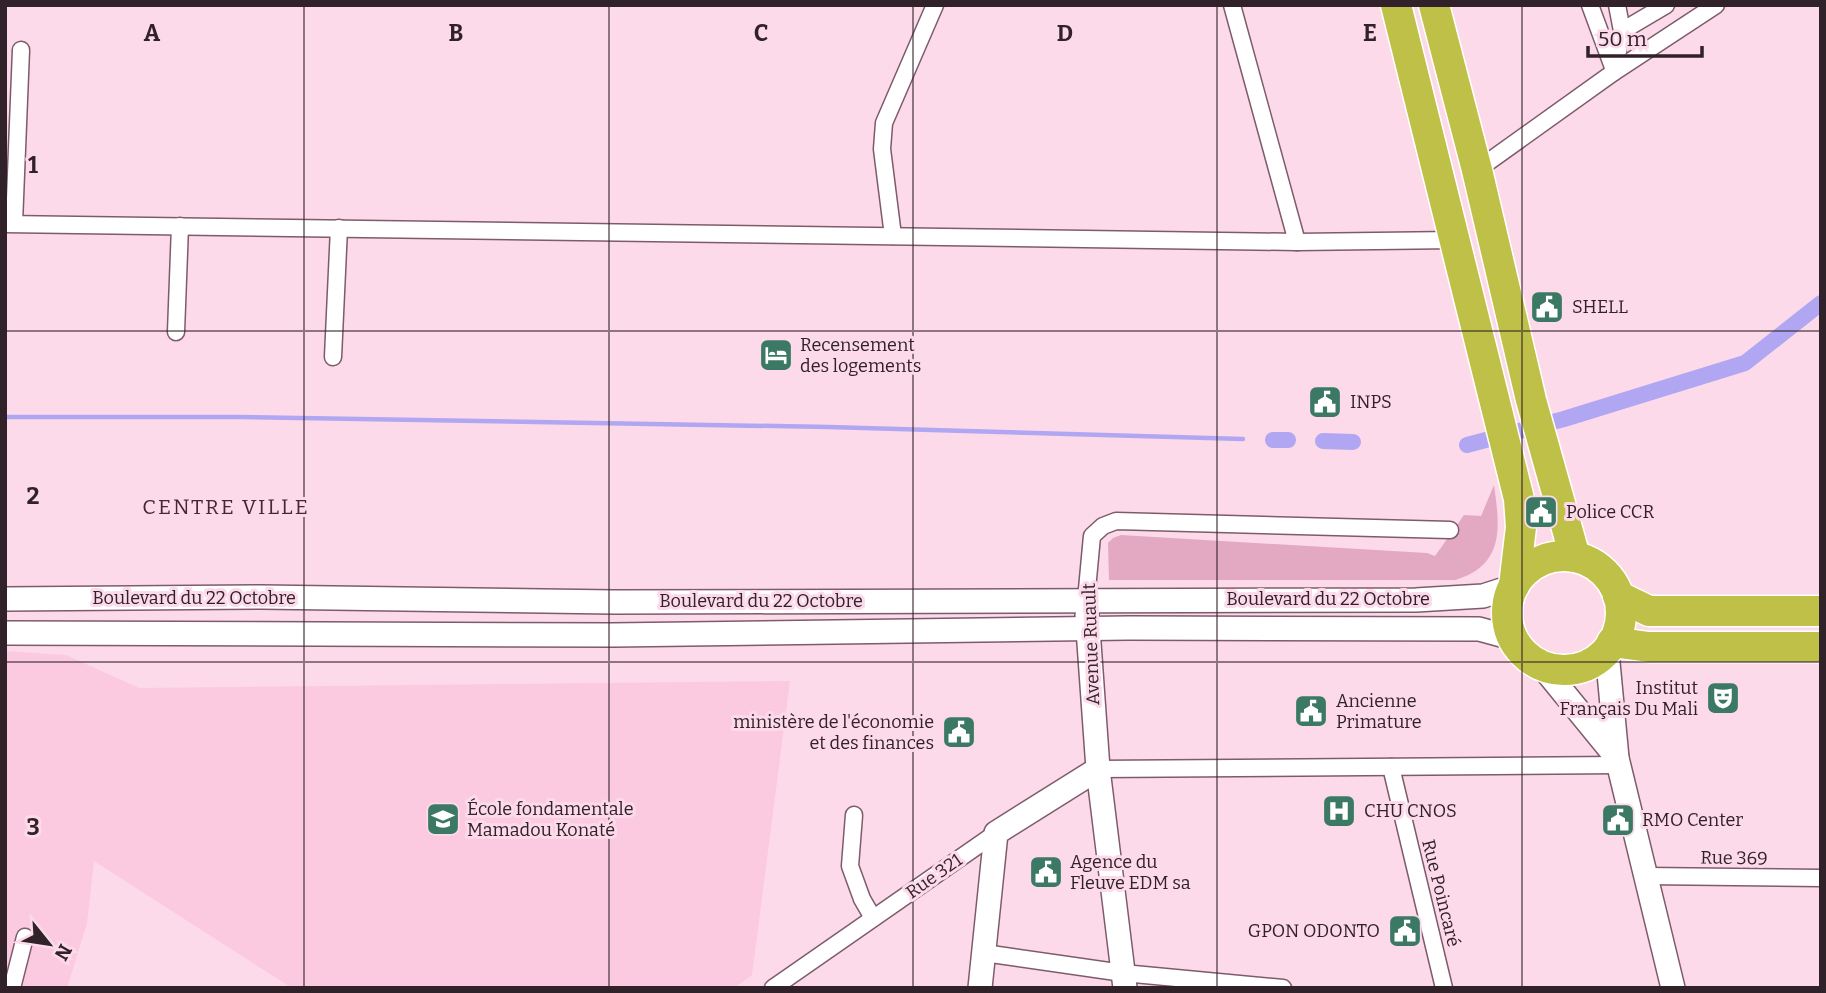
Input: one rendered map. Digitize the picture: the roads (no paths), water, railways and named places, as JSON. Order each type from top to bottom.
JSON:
[{"type":"highway","points":[[1396,5],[1520,499],[1521,527],[1514,586]]},
{"type":"highway","points":[[1434,5],[1477,170],[1531,400],[1575,557]]},
{"type":"highway","points":[[1557,556],[1575,557],[1602,570],[1612,582],[1621,612],[1619,628],[1610,647],[1592,665],[1572,670],[1554,669],[1530,659],[1512,638],[1508,625],[1509,598],[1525,571],[1540,561],[1557,556]]},
{"type":"highway","points":[[1618,596],[1649,611],[1821,611]]},
{"type":"highway","points":[[1610,647],[1821,647]]},
{"type":"main road","name":"Boulevard du 22 Octobre","points":[[5,599],[261,597],[614,602],[1416,600],[1483,596],[1514,586]]},
{"type":"main road","name":"Avenue Ruault","points":[[1086,600],[1098,769],[1124,981]]},
{"type":"main road","name":"Boulevard du 22 Octobre","points":[[5,633],[613,635],[1088,628],[1479,629],[1512,638]]},
{"type":"main road","points":[[1610,647],[1618,762],[1674,988]]},
{"type":"main road","points":[[1541,665],[1618,762]]},
{"type":"main road","name":"Rue 321","points":[[996,833],[1098,769]]},
{"type":"main road","points":[[980,988],[996,833]]},
{"type":"street","points":[[893,236],[882,149],[884,123],[935,5]]},
{"type":"street","points":[[1590,5],[1614,72]]},
{"type":"street","points":[[1614,72],[1622,31],[1617,5]]},
{"type":"street","points":[[1622,31],[1666,5]]},
{"type":"street","points":[[1477,170],[1614,72],[1716,5]]},
{"type":"street","points":[[1235,6],[1297,242]]},
{"type":"street","points":[[22,50],[10,224],[1297,242],[1455,240]]},
{"type":"street","points":[[176,332],[180,226]]},
{"type":"street","points":[[332,357],[339,228]]},
{"type":"street","name":"Avenue Ruault","points":[[1086,600],[1092,536],[1103,526],[1116,521],[1450,530]]},
{"type":"street","points":[[1098,769],[1618,762]]},
{"type":"street","name":"Rue Poincaré","points":[[1391,767],[1444,988]]},
{"type":"street","points":[[854,814],[850,866],[862,899],[873,918]]},
{"type":"street","name":"Rue 321","points":[[773,988],[996,833]]},
{"type":"street","name":"Rue 369","points":[[1646,876],[1821,878]]},
{"type":"street","points":[[12,988],[25,937]]},
{"type":"street","points":[[984,953],[1124,981],[1283,988]]},
{"type":"waterway","points":[[1467,445],[1564,419],[1745,363],[1821,303]]},
{"type":"waterway","points":[[5,417],[239,417],[829,427],[1243,439]]},
{"type":"waterway","points":[[1273,440],[1288,440]]},
{"type":"waterway","points":[[1323,441],[1353,442]]},
{"type":"place","name":"SHELL","points":[[1547,307]]},
{"type":"place","name":"Recensement des logements","points":[[776,355]]},
{"type":"place","name":"INPS","points":[[1325,402]]},
{"type":"place","name":"Police CCR","points":[[1541,512]]},
{"type":"place","name":"Institut Français Du Mali","points":[[1723,698]]},
{"type":"place","name":"Ancienne Primature","points":[[1311,711]]},
{"type":"place","name":"ministère de l'économie et des finances","points":[[959,732]]},
{"type":"place","name":"CHU CNOS","points":[[1339,811]]},
{"type":"place","name":"École fondamentale Mamadou Konaté","points":[[443,819]]},
{"type":"place","name":"RMO Center","points":[[1618,820]]},
{"type":"place","name":"Agence du Fleuve EDM sa","points":[[1046,872]]},
{"type":"place","name":"GPON ODONTO","points":[[1405,931]]},
{"type":"district","name":"CENTRE VILLE","points":[[226,507]]}]
